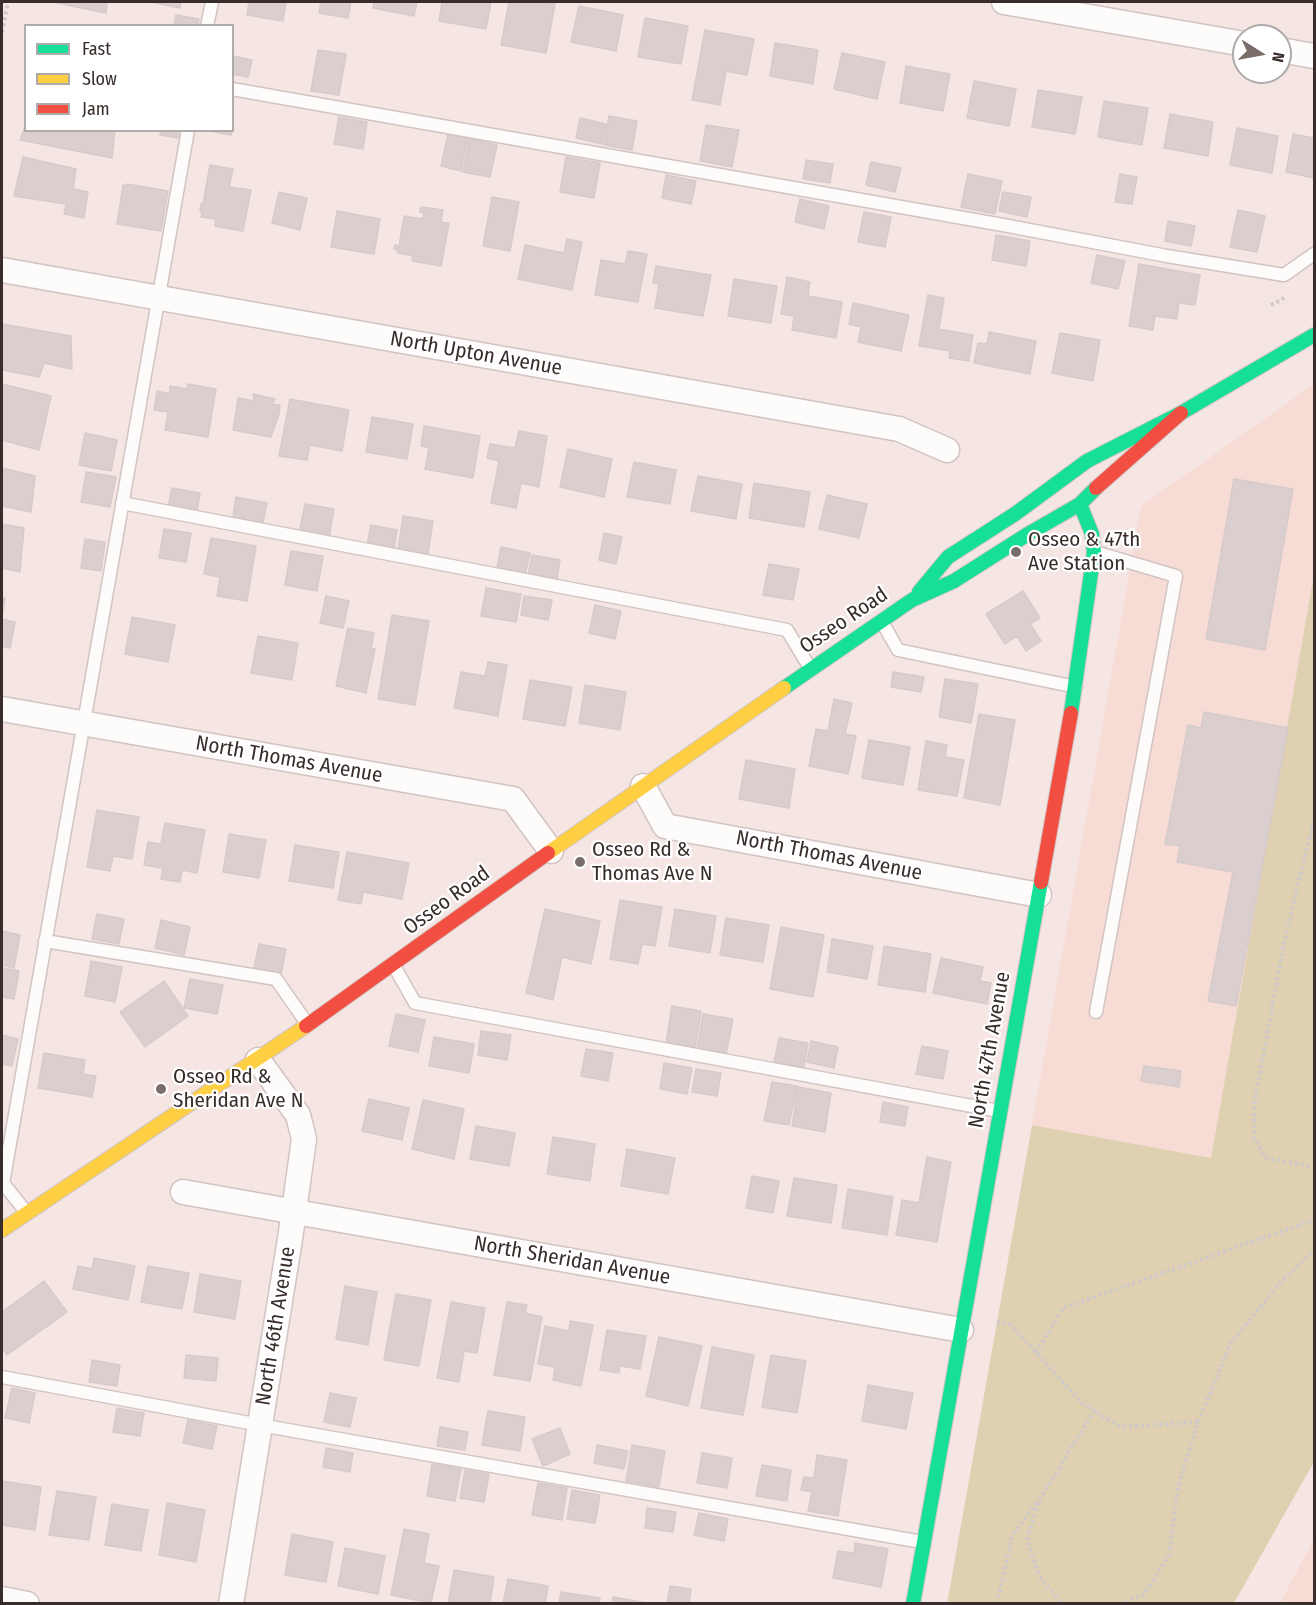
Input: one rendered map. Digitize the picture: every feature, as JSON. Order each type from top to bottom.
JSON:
[{"type":"main road","name":"Osseo Road","points":[[912,600],[948,557],[1015,514],[1087,461],[1181,413],[1314,335]]},
{"type":"main road","name":"Osseo Road","points":[[2,1230],[258,1060],[643,786],[912,600],[954,581],[1080,504],[1181,413]]},
{"type":"main road","name":"North 47th Avenue","points":[[913,1604],[1076,687],[1094,552],[1092,534],[1080,504]]},
{"type":"street","points":[[1004,2],[1232,42]]},
{"type":"street","points":[[1292,52],[1314,56]]},
{"type":"street","name":"North Upton Avenue","points":[[2,270],[899,429],[947,450]]},
{"type":"street","name":"North Thomas Avenue","points":[[2,709],[513,799],[551,851]]},
{"type":"street","name":"North Thomas Avenue","points":[[643,786],[665,826],[1039,895]]},
{"type":"street","name":"North 46th Avenue","points":[[231,1604],[295,1212],[304,1139],[298,1115],[258,1060]]},
{"type":"street","name":"North Sheridan Avenue","points":[[183,1192],[961,1330]]},
{"type":"street","points":[[2,1599],[27,1604]]},
{"type":"lane","points":[[207,24],[212,2]]},
{"type":"lane","points":[[234,89],[1284,275],[1314,254]]},
{"type":"lane","points":[[27,1213],[3,1183],[188,132]]},
{"type":"lane","points":[[122,503],[787,630],[810,670]]},
{"type":"lane","points":[[1094,552],[1176,576],[1096,1012]]},
{"type":"lane","points":[[881,621],[898,650],[1076,687]]},
{"type":"lane","points":[[45,941],[276,979],[308,1025]]},
{"type":"lane","points":[[394,965],[415,1003],[1001,1111]]},
{"type":"lane","points":[[2,1377],[260,1425],[924,1542]]},
{"type":"path","points":[[2,32],[8,2]]},
{"type":"path","points":[[1314,819],[1283,948],[1254,1105],[1254,1138],[1266,1158],[1314,1167]]},
{"type":"path","points":[[1036,1353],[1063,1308],[1314,1220]]},
{"type":"path","points":[[1118,1604],[1144,1595],[1169,1555],[1178,1487],[1198,1422],[1232,1343],[1279,1284],[1314,1250]]},
{"type":"path","points":[[997,1322],[1010,1324],[1083,1404],[1121,1427],[1198,1422]]},
{"type":"path","points":[[997,1604],[1012,1536],[1040,1499],[1094,1411]]},
{"type":"path","points":[[1040,1499],[1027,1539],[1039,1576],[1061,1603],[1066,1604]]},
{"type":"shaded area","points":[[1314,384],[1314,574],[1211,1158],[1032,1125],[1141,506]]},
{"type":"shaded area","points":[[1314,574],[1314,1462],[1234,1603],[947,1604],[1032,1125],[1211,1158]]},
{"type":"shaded area","points":[[1314,1539],[1314,1603],[1280,1603]]},
{"type":"building","points":[[52,2],[107,2],[106,13]]},
{"type":"building","points":[[151,2],[181,2],[180,8]]},
{"type":"building","points":[[249,2],[286,2],[283,21],[247,15]]},
{"type":"building","points":[[321,2],[351,2],[348,18],[319,13]]},
{"type":"building","points":[[374,2],[417,2],[414,16],[373,8]]},
{"type":"building","points":[[442,2],[491,2],[486,29],[439,21]]},
{"type":"building","points":[[509,2],[555,4],[546,53],[501,45]]},
{"type":"building","points":[[579,6],[623,15],[616,51],[571,42]]},
{"type":"building","points":[[176,15],[199,19],[198,24],[174,24]]},
{"type":"building","points":[[645,18],[688,26],[681,64],[638,57]]},
{"type":"building","points":[[705,30],[754,39],[747,75],[726,71],[720,105],[692,100]]},
{"type":"building","points":[[775,43],[818,50],[813,84],[770,76]]},
{"type":"building","points":[[318,50],[346,54],[339,95],[311,91]]},
{"type":"building","points":[[842,53],[885,62],[877,99],[834,89]]},
{"type":"building","points":[[234,56],[252,60],[248,77],[234,74]]},
{"type":"building","points":[[906,66],[950,74],[943,111],[900,103]]},
{"type":"building","points":[[974,81],[1016,89],[1009,126],[967,118]]},
{"type":"building","points":[[1038,90],[1082,97],[1075,134],[1032,127]]},
{"type":"building","points":[[1104,101],[1148,108],[1142,145],[1098,137]]},
{"type":"building","points":[[1170,114],[1213,122],[1208,156],[1164,148]]},
{"type":"building","points":[[609,116],[637,121],[632,150],[604,145]]},
{"type":"building","points":[[339,117],[367,122],[363,149],[334,144]]},
{"type":"building","points":[[580,118],[606,124],[602,144],[576,138]]},
{"type":"building","points":[[706,125],[739,130],[732,167],[700,161]]},
{"type":"building","points":[[1237,128],[1278,136],[1272,173],[1230,165]]},
{"type":"building","points":[[24,129],[24,132],[115,132],[112,158],[20,140]]},
{"type":"building","points":[[161,132],[179,132],[178,138],[160,135]]},
{"type":"building","points":[[215,132],[232,132],[231,135]]},
{"type":"building","points":[[448,134],[468,139],[461,171],[441,166]]},
{"type":"building","points":[[1293,134],[1314,138],[1314,178],[1286,172]]},
{"type":"building","points":[[470,139],[497,145],[490,177],[463,172]]},
{"type":"building","points":[[23,157],[76,169],[73,189],[88,192],[84,218],[64,214],[66,204],[14,196]]},
{"type":"building","points":[[566,157],[600,163],[594,198],[560,192]]},
{"type":"building","points":[[806,160],[833,164],[830,183],[803,179]]},
{"type":"building","points":[[871,162],[901,168],[895,192],[866,185]]},
{"type":"building","points":[[210,165],[233,169],[229,187],[251,190],[243,231],[215,226],[216,219],[201,217],[201,204],[203,204]]},
{"type":"building","points":[[968,174],[1002,181],[995,214],[961,207]]},
{"type":"building","points":[[1120,174],[1137,177],[1132,204],[1115,202]]},
{"type":"building","points":[[666,175],[696,181],[691,204],[662,198]]},
{"type":"building","points":[[127,184],[168,191],[161,231],[117,224],[123,185],[127,186]]},
{"type":"building","points":[[279,192],[307,198],[300,230],[272,223]]},
{"type":"building","points":[[1003,192],[1031,197],[1027,217],[999,211]]},
{"type":"building","points":[[492,197],[519,202],[510,251],[483,246]]},
{"type":"building","points":[[800,199],[829,206],[824,229],[795,222]]},
{"type":"building","points":[[421,207],[443,210],[441,222],[449,223],[441,266],[412,261],[413,256],[398,253],[398,250],[394,249],[395,245],[399,246],[404,216],[423,219],[424,213],[420,212]]},
{"type":"building","points":[[1238,210],[1265,216],[1257,252],[1230,247]]},
{"type":"building","points":[[337,211],[380,219],[374,254],[331,247]]},
{"type":"building","points":[[864,212],[891,217],[885,247],[858,242]]},
{"type":"building","points":[[1168,221],[1195,226],[1191,246],[1165,241]]},
{"type":"building","points":[[996,235],[1030,241],[1026,266],[992,260]]},
{"type":"building","points":[[567,239],[582,242],[572,290],[518,279],[525,245],[564,253]]},
{"type":"building","points":[[628,251],[647,254],[638,302],[595,295],[601,260],[625,264]]},
{"type":"building","points":[[1097,255],[1125,261],[1118,289],[1091,283]]},
{"type":"building","points":[[1139,264],[1200,275],[1195,305],[1179,303],[1177,319],[1155,316],[1153,330],[1129,326]]},
{"type":"building","points":[[656,266],[711,275],[703,316],[655,308],[659,284],[653,283]]},
{"type":"building","points":[[787,277],[810,282],[808,296],[842,302],[836,338],[792,330],[794,316],[781,314]]},
{"type":"building","points":[[734,279],[777,286],[771,323],[728,316]]},
{"type":"building","points":[[928,295],[944,298],[939,329],[973,335],[969,361],[949,358],[950,351],[919,346]]},
{"type":"building","points":[[853,303],[909,315],[901,351],[858,342],[861,327],[849,324]]},
{"type":"building","points":[[2,324],[71,336],[72,369],[44,363],[39,377],[2,370]]},
{"type":"building","points":[[989,332],[1036,341],[1030,374],[974,363],[978,343],[987,344]]},
{"type":"building","points":[[1060,333],[1100,340],[1093,381],[1052,373]]},
{"type":"building","points":[[2,384],[51,396],[39,450],[2,440]]},
{"type":"building","points":[[188,384],[216,389],[208,437],[165,430],[168,412],[154,410],[157,391],[170,394],[170,386],[187,389]]},
{"type":"building","points":[[253,394],[275,399],[272,404],[280,405],[271,437],[233,430],[238,398],[254,401]]},
{"type":"building","points":[[290,399],[349,410],[342,451],[310,445],[307,460],[279,456]]},
{"type":"building","points":[[372,417],[413,424],[407,459],[366,452]]},
{"type":"building","points":[[424,426],[480,436],[473,478],[425,469],[429,448],[421,446]]},
{"type":"building","points":[[519,431],[547,436],[539,487],[521,483],[516,508],[491,503],[499,461],[487,458],[490,444],[515,448]]},
{"type":"building","points":[[85,433],[117,440],[111,471],[79,465]]},
{"type":"building","points":[[568,449],[612,459],[604,497],[560,487]]},
{"type":"building","points":[[634,462],[676,470],[670,504],[627,497]]},
{"type":"building","points":[[2,468],[35,476],[31,512],[2,506]]},
{"type":"building","points":[[86,472],[116,477],[110,507],[81,502]]},
{"type":"building","points":[[698,476],[742,484],[736,519],[691,511]]},
{"type":"building","points":[[1234,479],[1293,489],[1265,650],[1206,639]]},
{"type":"building","points":[[754,483],[810,492],[804,527],[749,518]]},
{"type":"building","points":[[172,488],[200,493],[197,512],[168,508]]},
{"type":"building","points":[[827,495],[867,504],[859,538],[819,529]]},
{"type":"building","points":[[236,497],[267,503],[262,527],[232,522]]},
{"type":"building","points":[[305,504],[334,509],[329,539],[299,534]]},
{"type":"building","points":[[403,516],[433,521],[428,554],[398,550]]},
{"type":"building","points":[[2,524],[24,528],[20,572],[2,568]]},
{"type":"building","points":[[371,525],[397,530],[394,550],[367,545]]},
{"type":"building","points":[[164,529],[191,533],[186,562],[159,558]]},
{"type":"building","points":[[604,533],[622,537],[616,564],[599,560]]},
{"type":"building","points":[[211,538],[256,546],[247,601],[217,596],[220,577],[204,574]]},
{"type":"building","points":[[85,539],[105,542],[101,571],[81,568]]},
{"type":"building","points":[[501,547],[530,553],[525,575],[497,568]]},
{"type":"building","points":[[291,551],[323,556],[317,591],[285,585]]},
{"type":"building","points":[[532,555],[560,560],[557,580],[528,575]]},
{"type":"building","points":[[769,564],[799,569],[793,600],[763,595]]},
{"type":"building","points":[[486,588],[521,594],[516,622],[481,616]]},
{"type":"building","points":[[1023,591],[1040,618],[1030,624],[1041,641],[1026,651],[1017,636],[1005,644],[986,614]]},
{"type":"building","points":[[326,596],[349,601],[343,628],[320,623]]},
{"type":"building","points":[[524,596],[552,600],[548,620],[521,615]]},
{"type":"building","points":[[2,597],[5,598],[2,619]]},
{"type":"building","points":[[595,605],[621,611],[615,639],[589,633]]},
{"type":"building","points":[[392,615],[429,621],[415,705],[378,699]]},
{"type":"building","points":[[132,617],[175,625],[168,662],[125,654]]},
{"type":"building","points":[[2,619],[15,622],[10,648],[2,646]]},
{"type":"building","points":[[348,628],[374,633],[371,648],[375,649],[366,693],[336,686]]},
{"type":"building","points":[[258,636],[298,643],[292,680],[251,673]]},
{"type":"building","points":[[488,662],[507,665],[498,716],[454,708],[461,672],[485,676]]},
{"type":"building","points":[[893,672],[924,677],[921,692],[891,687]]},
{"type":"building","points":[[945,679],[978,684],[971,723],[939,717]]},
{"type":"building","points":[[530,680],[572,687],[565,726],[523,719]]},
{"type":"building","points":[[585,685],[626,692],[620,730],[579,723]]},
{"type":"building","points":[[834,699],[852,703],[845,734],[856,736],[848,774],[809,766],[816,729],[828,731]]},
{"type":"building","points":[[1204,712],[1288,728],[1236,1006],[1208,1001],[1233,872],[1177,862],[1180,846],[1165,844],[1188,725],[1201,728]]},
{"type":"building","points":[[979,714],[1015,720],[1000,805],[964,798]]},
{"type":"building","points":[[869,740],[910,747],[903,785],[862,778]]},
{"type":"building","points":[[926,741],[947,745],[945,757],[964,760],[957,796],[918,790]]},
{"type":"building","points":[[746,760],[795,769],[789,808],[739,799]]},
{"type":"building","points":[[97,810],[139,817],[132,859],[113,856],[110,871],[87,867]]},
{"type":"building","points":[[165,823],[205,830],[197,873],[182,870],[180,882],[161,879],[163,868],[144,865],[148,842],[161,844]]},
{"type":"building","points":[[229,834],[266,840],[259,878],[223,872]]},
{"type":"building","points":[[295,845],[339,852],[333,888],[289,881]]},
{"type":"building","points":[[347,852],[409,863],[402,899],[363,892],[361,904],[338,900]]},
{"type":"building","points":[[620,900],[662,907],[655,946],[642,944],[638,964],[610,959]]},
{"type":"building","points":[[545,909],[600,921],[591,964],[562,957],[553,1000],[526,993]]},
{"type":"building","points":[[675,909],[716,916],[710,953],[669,946]]},
{"type":"building","points":[[97,914],[124,919],[119,944],[92,939]]},
{"type":"building","points":[[726,918],[769,925],[763,962],[720,955]]},
{"type":"building","points":[[161,920],[190,927],[184,955],[155,948]]},
{"type":"building","points":[[781,927],[824,935],[813,997],[770,989]]},
{"type":"building","points":[[2,931],[20,935],[14,968],[2,965]]},
{"type":"building","points":[[832,939],[873,946],[867,979],[827,972]]},
{"type":"building","points":[[259,944],[286,949],[281,974],[254,968]]},
{"type":"building","points":[[884,946],[931,954],[925,992],[878,985]]},
{"type":"building","points":[[941,958],[983,967],[980,981],[991,983],[987,1004],[933,993]]},
{"type":"building","points":[[91,961],[122,967],[115,1002],[85,996]]},
{"type":"building","points":[[2,968],[19,971],[14,999],[2,997]]},
{"type":"building","points":[[190,979],[223,985],[217,1014],[184,1008]]},
{"type":"building","points":[[164,981],[188,1016],[145,1047],[120,1012]]},
{"type":"building","points":[[672,1006],[701,1011],[695,1048],[666,1043]]},
{"type":"building","points":[[396,1014],[425,1020],[418,1052],[389,1046]]},
{"type":"building","points":[[703,1014],[733,1019],[726,1054],[697,1049]]},
{"type":"building","points":[[481,1031],[511,1035],[507,1060],[478,1055]]},
{"type":"building","points":[[2,1035],[18,1039],[12,1066],[2,1064]]},
{"type":"building","points":[[434,1037],[474,1044],[469,1073],[429,1066]]},
{"type":"building","points":[[779,1038],[808,1043],[804,1067],[774,1062]]},
{"type":"building","points":[[811,1041],[838,1047],[834,1068],[807,1062]]},
{"type":"building","points":[[922,1046],[948,1051],[943,1079],[916,1074]]},
{"type":"building","points":[[586,1049],[613,1053],[608,1081],[581,1076]]},
{"type":"building","points":[[44,1053],[85,1060],[83,1074],[96,1076],[92,1097],[38,1088]]},
{"type":"building","points":[[664,1063],[692,1068],[687,1094],[660,1089]]},
{"type":"building","points":[[1144,1066],[1181,1071],[1179,1087],[1141,1081]]},
{"type":"building","points":[[696,1069],[721,1073],[717,1096],[692,1092]]},
{"type":"building","points":[[772,1082],[797,1086],[789,1125],[764,1121]]},
{"type":"building","points":[[798,1087],[831,1093],[825,1132],[792,1126]]},
{"type":"building","points":[[369,1099],[409,1108],[402,1140],[362,1131]]},
{"type":"building","points":[[423,1100],[464,1109],[454,1159],[412,1149]]},
{"type":"building","points":[[883,1102],[908,1107],[905,1126],[880,1122]]},
{"type":"building","points":[[476,1126],[515,1133],[509,1166],[470,1159]]},
{"type":"building","points":[[553,1137],[595,1144],[590,1181],[547,1174]]},
{"type":"building","points":[[627,1149],[675,1158],[668,1194],[621,1186]]},
{"type":"building","points":[[927,1157],[951,1162],[937,1242],[896,1235],[902,1200],[919,1203]]},
{"type":"building","points":[[752,1176],[779,1181],[773,1213],[746,1208]]},
{"type":"building","points":[[794,1178],[837,1185],[831,1223],[787,1216]]},
{"type":"building","points":[[848,1189],[893,1197],[887,1235],[842,1228]]},
{"type":"building","points":[[94,1258],[135,1266],[128,1300],[73,1289],[78,1266],[92,1269]]},
{"type":"building","points":[[148,1266],[189,1273],[182,1309],[141,1302]]},
{"type":"building","points":[[200,1274],[241,1281],[235,1319],[194,1312]]},
{"type":"building","points":[[44,1281],[67,1312],[7,1355],[2,1348],[2,1312]]},
{"type":"building","points":[[345,1286],[377,1292],[368,1345],[336,1339]]},
{"type":"building","points":[[396,1294],[431,1300],[419,1366],[384,1360]]},
{"type":"building","points":[[451,1302],[485,1308],[477,1353],[464,1351],[459,1382],[437,1378]]},
{"type":"building","points":[[507,1302],[527,1305],[525,1313],[542,1317],[530,1381],[494,1375]]},
{"type":"building","points":[[570,1321],[593,1325],[581,1386],[553,1380],[555,1367],[538,1364],[545,1326],[569,1331]]},
{"type":"building","points":[[607,1330],[646,1336],[640,1369],[620,1366],[619,1373],[600,1370]]},
{"type":"building","points":[[659,1337],[702,1346],[688,1406],[646,1396]]},
{"type":"building","points":[[712,1347],[754,1355],[743,1415],[701,1408]]},
{"type":"building","points":[[186,1355],[218,1358],[216,1381],[184,1378]]},
{"type":"building","points":[[771,1355],[806,1361],[797,1413],[762,1407]]},
{"type":"building","points":[[92,1360],[120,1365],[117,1386],[89,1382]]},
{"type":"building","points":[[868,1385],[913,1393],[906,1429],[862,1421]]},
{"type":"building","points":[[12,1388],[35,1393],[29,1423],[5,1418]]},
{"type":"building","points":[[330,1393],[356,1398],[350,1427],[324,1422]]},
{"type":"building","points":[[117,1408],[144,1413],[140,1436],[113,1432]]},
{"type":"building","points":[[488,1411],[525,1417],[520,1451],[482,1445]]},
{"type":"building","points":[[188,1420],[217,1426],[212,1449],[183,1443]]},
{"type":"building","points":[[440,1427],[468,1432],[465,1450],[437,1446]]},
{"type":"building","points":[[560,1428],[570,1454],[543,1466],[532,1439]]},
{"type":"building","points":[[597,1445],[628,1451],[624,1469],[594,1463]]},
{"type":"building","points":[[632,1445],[665,1451],[659,1487],[626,1481]]},
{"type":"building","points":[[326,1448],[353,1453],[350,1472],[323,1467]]},
{"type":"building","points":[[702,1453],[732,1458],[727,1488],[697,1483]]},
{"type":"building","points":[[817,1455],[847,1460],[838,1516],[808,1511],[812,1492],[801,1490],[804,1477],[814,1478]]},
{"type":"building","points":[[432,1464],[461,1469],[455,1501],[427,1496]]},
{"type":"building","points":[[762,1465],[791,1470],[787,1501],[756,1496]]},
{"type":"building","points":[[465,1470],[489,1474],[484,1502],[460,1498]]},
{"type":"building","points":[[2,1481],[41,1487],[35,1530],[2,1525]]},
{"type":"building","points":[[538,1483],[567,1488],[562,1520],[532,1515]]},
{"type":"building","points":[[572,1490],[600,1495],[595,1523],[567,1519]]},
{"type":"building","points":[[57,1491],[96,1497],[89,1540],[49,1535]]},
{"type":"building","points":[[167,1503],[205,1510],[196,1562],[159,1555]]},
{"type":"building","points":[[112,1504],[148,1510],[141,1551],[105,1545]]},
{"type":"building","points":[[647,1508],[676,1512],[673,1532],[645,1528]]},
{"type":"building","points":[[699,1513],[728,1519],[724,1541],[694,1535]]},
{"type":"building","points":[[404,1529],[429,1534],[424,1563],[439,1566],[431,1603],[391,1595]]},
{"type":"building","points":[[292,1534],[333,1542],[326,1582],[285,1575]]},
{"type":"building","points":[[855,1543],[888,1549],[881,1587],[833,1578],[838,1551],[854,1553]]},
{"type":"building","points":[[345,1548],[385,1556],[378,1594],[338,1586]]},
{"type":"building","points":[[454,1570],[494,1577],[490,1604],[448,1604]]},
{"type":"building","points":[[508,1579],[548,1586],[545,1604],[503,1604]]},
{"type":"building","points":[[670,1586],[691,1589],[689,1604],[667,1604]]},
{"type":"building","points":[[561,1592],[600,1598],[599,1604],[559,1604]]},
{"type":"building","points":[[613,1597],[653,1604],[612,1604]]},
{"type":"traffic: fast","points":[[919,592],[948,557],[1015,514],[1087,461],[1181,413],[1314,335]]},
{"type":"traffic: fast","points":[[784,688],[912,600],[954,581],[1080,504],[1096,488]]},
{"type":"traffic: fast","points":[[1071,713],[1094,552],[1092,534],[1080,504]]},
{"type":"traffic: fast","points":[[913,1604],[1041,882]]},
{"type":"traffic: slow","points":[[548,853],[784,688]]},
{"type":"traffic: slow","points":[[2,1230],[306,1026]]},
{"type":"traffic: jam","points":[[1096,488],[1181,413]]},
{"type":"traffic: jam","points":[[1041,882],[1071,713]]},
{"type":"traffic: jam","points":[[306,1026],[548,853]]},
{"type":"place","name":"Osseo & 47th Ave Station","points":[[1016,552]]},
{"type":"place","name":"Osseo Rd & Thomas Ave N","points":[[580,862]]},
{"type":"place","name":"Osseo Rd & Sheridan Ave N","points":[[161,1089]]}]
